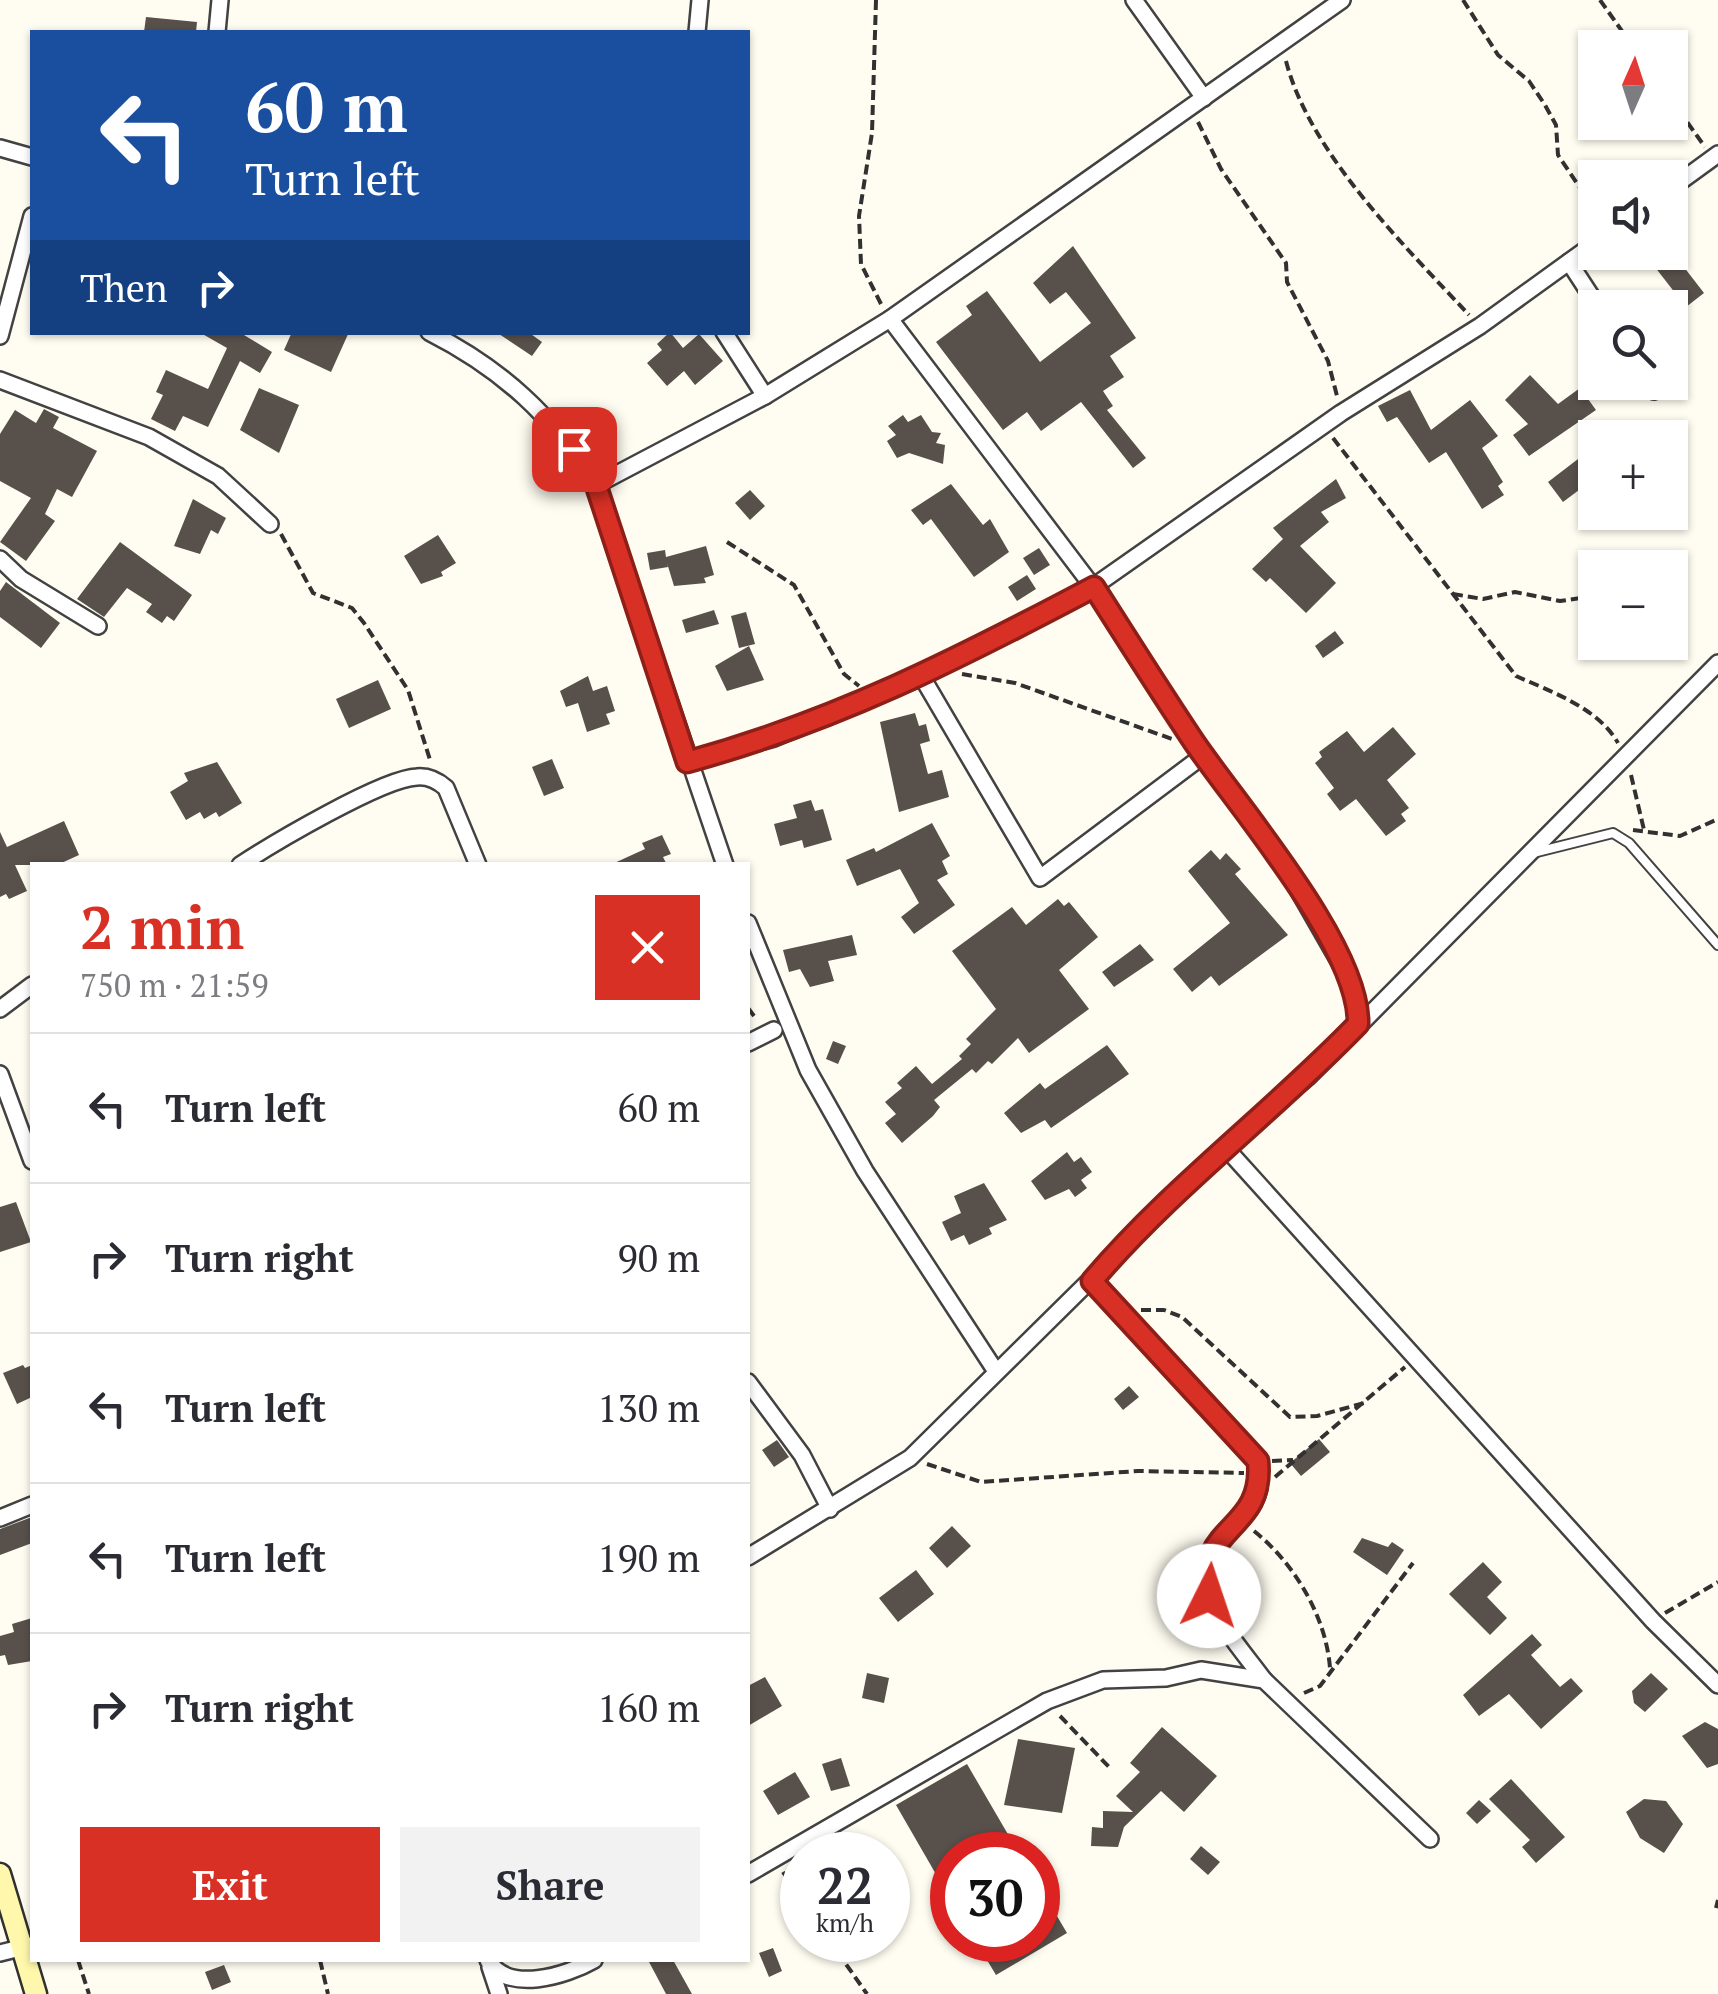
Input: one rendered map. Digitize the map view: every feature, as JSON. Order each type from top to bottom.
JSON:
[{"type":"street","points":[[217,30],[220,0]]},
{"type":"street","points":[[698,30],[700,0]]},
{"type":"street","points":[[1134,0],[1197,104]]},
{"type":"street","points":[[596,485],[765,396],[890,320],[1342,0]]},
{"type":"street","points":[[0,148],[30,158]]},
{"type":"street","points":[[1688,176],[1716,156]]},
{"type":"street","points":[[0,336],[30,224]]},
{"type":"street","points":[[687,762],[774,738],[930,673],[1094,587],[1341,413],[1480,326],[1578,255]]},
{"type":"street","points":[[1569,262],[1588,290]]},
{"type":"street","points":[[890,320],[1094,587],[1200,750],[1276,851],[1336,952],[1358,1004],[1358,1024]]},
{"type":"street","points":[[435,335],[472,354],[524,392],[574,449],[596,485],[724,862]]},
{"type":"street","points":[[726,335],[765,396]]},
{"type":"street","points":[[0,380],[150,436],[218,476],[270,524]]},
{"type":"street","points":[[0,558],[21,579],[98,626]]},
{"type":"street","points":[[750,1556],[910,1458],[1225,1147],[1309,1076],[1718,663]]},
{"type":"street","points":[[930,673],[1040,878],[1200,750]]},
{"type":"street","points":[[246,862],[399,781],[418,776],[437,780],[446,788],[477,862]]},
{"type":"street","points":[[750,928],[808,1070],[865,1171],[995,1370]]},
{"type":"street","points":[[0,1010],[30,987]]},
{"type":"street","points":[[750,1041],[774,1030]]},
{"type":"street","points":[[0,1074],[30,1155]]},
{"type":"street","points":[[1225,1147],[1653,1621],[1718,1685]]},
{"type":"street","points":[[1092,1281],[1258,1461],[1258,1492],[1210,1552],[1203,1569],[1209,1596],[1223,1625],[1264,1680],[1430,1839]]},
{"type":"street","points":[[750,1385],[802,1456],[830,1509]]},
{"type":"street","points":[[0,1518],[30,1506]]},
{"type":"street","points":[[750,1873],[1047,1701],[1103,1680],[1166,1678],[1201,1670],[1264,1680]]},
{"type":"street","points":[[0,1874],[18,1949],[36,1994]]},
{"type":"street","points":[[489,1964],[516,1982],[553,1980],[590,1962]]},
{"type":"street","points":[[489,1964],[498,1994]]},
{"type":"lane","points":[[1534,852],[1613,833],[1628,843],[1718,945]]},
{"type":"path","points":[[876,0],[872,133],[859,216],[861,264],[890,320]]},
{"type":"path","points":[[1463,0],[1489,34],[1498,55],[1529,81],[1545,105],[1556,126],[1558,155],[1578,185]]},
{"type":"path","points":[[1600,0],[1621,30]]},
{"type":"path","points":[[1280,42],[1298,96],[1338,160],[1394,234],[1480,326]]},
{"type":"path","points":[[1197,104],[1222,170],[1286,263],[1287,282],[1328,360],[1341,413]]},
{"type":"path","points":[[1688,121],[1716,156]]},
{"type":"path","points":[[1324,427],[1516,676],[1560,695],[1608,725],[1624,756],[1644,830]]},
{"type":"path","points":[[270,524],[288,544],[313,592],[352,608],[386,656],[408,690],[437,780]]},
{"type":"path","points":[[728,542],[794,585],[848,679],[876,696]]},
{"type":"path","points":[[1452,594],[1483,599],[1516,592],[1560,601],[1578,598]]},
{"type":"path","points":[[930,673],[1015,683],[1200,750]]},
{"type":"path","points":[[1613,833],[1644,830],[1680,836],[1718,819]]},
{"type":"path","points":[[1121,1310],[1164,1310],[1182,1318],[1290,1417],[1317,1416],[1364,1403]]},
{"type":"path","points":[[1258,1492],[1416,1357]]},
{"type":"path","points":[[910,1458],[982,1482],[1138,1471],[1259,1472]]},
{"type":"path","points":[[1238,1520],[1258,1534],[1301,1584],[1329,1650],[1330,1669]]},
{"type":"path","points":[[1285,1699],[1320,1686],[1412,1564]]},
{"type":"path","points":[[1653,1621],[1718,1582]]},
{"type":"path","points":[[1047,1701],[1108,1767]]},
{"type":"path","points":[[776,1858],[780,1865]]},
{"type":"path","points":[[1716,1908],[1718,1900]]},
{"type":"path","points":[[79,1962],[90,1994]]},
{"type":"path","points":[[320,1962],[328,1994]]},
{"type":"path","points":[[844,1962],[867,1994]]},
{"type":"building","points":[[146,17],[197,22],[196,30],[144,30]]},
{"type":"building","points":[[1073,246],[1136,338],[1110,356],[1124,377],[1103,391],[1113,406],[1107,410],[1146,458],[1133,468],[1081,402],[1041,431],[1027,412],[1003,430],[936,342],[972,315],[966,306],[987,291],[1040,362],[1091,323],[1066,292],[1050,304],[1033,283]]},
{"type":"building","points":[[1657,270],[1686,270],[1704,293],[1688,305],[1688,290],[1673,290]]},
{"type":"building","points":[[204,335],[244,335],[272,352],[260,373],[240,361],[208,427],[183,416],[175,431],[151,419],[163,395],[156,392],[166,370],[208,389],[227,348]]},
{"type":"building","points":[[291,335],[348,335],[331,372],[284,350]]},
{"type":"building","points":[[500,335],[532,335],[542,342],[532,356]]},
{"type":"building","points":[[672,335],[683,348],[700,335],[723,361],[695,385],[684,371],[667,386],[647,363],[662,350],[657,344]]},
{"type":"building","points":[[1530,375],[1558,404],[1578,389],[1578,400],[1589,400],[1596,410],[1529,456],[1513,435],[1528,424],[1505,400]]},
{"type":"building","points":[[259,388],[299,405],[279,453],[240,430]]},
{"type":"building","points":[[1410,390],[1431,430],[1470,400],[1498,436],[1482,448],[1503,482],[1498,486],[1504,495],[1482,509],[1446,452],[1429,463],[1397,417],[1387,422],[1378,406]]},
{"type":"building","points":[[44,409],[59,417],[53,428],[97,451],[72,497],[57,489],[45,514],[55,521],[26,561],[0,542],[31,498],[0,481],[0,434],[15,410],[36,423]]},
{"type":"building","points":[[903,415],[908,422],[921,415],[932,432],[941,433],[936,443],[945,445],[943,464],[909,453],[897,458],[887,441],[896,435],[888,426]]},
{"type":"building","points":[[1578,459],[1578,491],[1563,502],[1548,482]]},
{"type":"building","points":[[1336,479],[1346,498],[1321,512],[1329,522],[1300,546],[1336,583],[1306,613],[1270,578],[1266,582],[1252,569],[1283,539],[1273,528]]},
{"type":"building","points":[[951,484],[983,525],[990,519],[1009,552],[974,577],[931,519],[923,525],[911,510]]},
{"type":"building","points":[[750,490],[765,506],[750,520],[735,503]]},
{"type":"building","points":[[193,499],[226,518],[218,534],[211,530],[200,554],[174,546]]},
{"type":"building","points":[[438,535],[456,563],[441,572],[443,576],[421,584],[404,556]]},
{"type":"building","points":[[120,542],[192,595],[174,621],[167,616],[162,623],[146,612],[152,604],[127,588],[104,617],[77,599]]},
{"type":"building","points":[[706,546],[714,575],[704,578],[706,583],[674,586],[667,563],[668,567],[650,570],[647,553],[665,550],[666,557]]},
{"type":"building","points":[[1039,548],[1050,565],[1034,575],[1023,558]]},
{"type":"building","points":[[1027,575],[1036,589],[1017,601],[1008,587]]},
{"type":"building","points":[[6,582],[60,623],[41,648],[0,617],[0,591]]},
{"type":"building","points":[[714,610],[719,624],[686,633],[682,620]]},
{"type":"building","points":[[746,612],[755,644],[739,648],[731,616]]},
{"type":"building","points":[[1335,631],[1344,643],[1323,658],[1315,646]]},
{"type":"building","points":[[749,646],[764,680],[727,691],[715,666]]},
{"type":"building","points":[[588,676],[593,691],[607,686],[615,711],[606,714],[610,724],[587,732],[578,703],[566,707],[560,691]]},
{"type":"building","points":[[378,680],[391,709],[349,728],[336,699]]},
{"type":"building","points":[[915,713],[919,726],[926,724],[930,741],[920,744],[928,774],[942,770],[949,797],[899,812],[880,722]]},
{"type":"building","points":[[1393,727],[1416,754],[1387,780],[1409,808],[1401,814],[1406,821],[1386,836],[1356,799],[1340,811],[1327,794],[1334,788],[1315,763],[1322,757],[1319,752],[1347,731],[1364,752]]},
{"type":"building","points":[[552,759],[564,788],[544,796],[532,767]]},
{"type":"building","points":[[217,762],[242,803],[219,817],[216,812],[204,819],[200,812],[186,820],[170,792],[188,781],[184,773]]},
{"type":"building","points":[[811,800],[815,811],[823,809],[832,840],[804,848],[802,840],[780,846],[774,824],[797,818],[793,805]]},
{"type":"building","points":[[64,821],[79,855],[64,862],[15,865],[27,891],[9,899],[6,894],[0,897],[0,832],[7,847]]},
{"type":"building","points":[[932,823],[950,856],[942,861],[948,874],[937,880],[955,905],[914,934],[901,917],[919,903],[900,869],[857,886],[846,860],[874,848],[876,852]]},
{"type":"building","points":[[662,835],[671,854],[663,857],[666,862],[617,862],[645,849],[642,843]]},
{"type":"building","points":[[1211,850],[1220,860],[1226,853],[1241,869],[1235,874],[1288,935],[1219,986],[1211,976],[1192,992],[1173,969],[1230,923],[1188,871]]},
{"type":"building","points":[[1058,899],[1064,906],[1069,902],[1098,937],[1059,970],[1089,1009],[1029,1053],[1018,1038],[992,1064],[988,1061],[976,1073],[972,1069],[934,1100],[940,1107],[902,1143],[885,1123],[896,1114],[885,1102],[902,1088],[897,1083],[916,1066],[932,1084],[962,1059],[959,1056],[971,1044],[966,1039],[996,1009],[952,951],[1012,907],[1026,925]]},
{"type":"building","points":[[852,935],[857,955],[828,961],[834,981],[810,987],[800,969],[789,972],[783,950]]},
{"type":"building","points":[[1140,944],[1154,960],[1114,987],[1102,972]]},
{"type":"building","points":[[833,1041],[846,1046],[838,1064],[826,1059]]},
{"type":"building","points":[[1107,1045],[1129,1074],[1051,1128],[1045,1120],[1021,1133],[1004,1113],[1040,1083],[1045,1089]]},
{"type":"building","points":[[1067,1152],[1074,1162],[1081,1157],[1092,1172],[1081,1180],[1087,1188],[1075,1197],[1069,1189],[1045,1200],[1031,1181]]},
{"type":"building","points":[[984,1183],[1007,1220],[989,1228],[992,1234],[969,1245],[964,1235],[951,1241],[942,1222],[961,1213],[954,1196]]},
{"type":"building","points":[[16,1202],[30,1242],[0,1252],[0,1207]]},
{"type":"building","points":[[30,1366],[30,1398],[17,1404],[3,1373]]},
{"type":"building","points":[[1129,1386],[1139,1397],[1123,1410],[1114,1399]]},
{"type":"building","points":[[1319,1439],[1330,1452],[1301,1476],[1290,1463]]},
{"type":"building","points":[[777,1440],[789,1457],[774,1467],[762,1450]]},
{"type":"building","points":[[30,1518],[30,1544],[0,1555],[0,1529]]},
{"type":"building","points":[[952,1526],[971,1546],[947,1568],[929,1548]]},
{"type":"building","points":[[1362,1538],[1388,1547],[1392,1542],[1404,1550],[1387,1575],[1353,1552]]},
{"type":"building","points":[[1483,1562],[1502,1582],[1487,1597],[1507,1618],[1490,1635],[1449,1594]]},
{"type":"building","points":[[916,1570],[934,1594],[898,1622],[879,1598]]},
{"type":"building","points":[[30,1619],[30,1661],[8,1665],[5,1655],[0,1656],[0,1636],[14,1632],[12,1624]]},
{"type":"building","points":[[1532,1634],[1542,1645],[1531,1655],[1560,1687],[1571,1678],[1583,1691],[1541,1729],[1509,1694],[1479,1716],[1463,1695]]},
{"type":"building","points":[[867,1673],[889,1678],[884,1703],[862,1698]]},
{"type":"building","points":[[1651,1673],[1668,1689],[1645,1712],[1634,1703],[1632,1691]]},
{"type":"building","points":[[765,1677],[782,1706],[750,1725],[750,1685]]},
{"type":"building","points":[[1705,1722],[1718,1729],[1718,1764],[1707,1768],[1682,1736]]},
{"type":"building","points":[[1162,1727],[1217,1776],[1184,1812],[1161,1791],[1124,1827],[1118,1847],[1091,1846],[1092,1827],[1103,1828],[1103,1811],[1133,1812],[1116,1796],[1140,1772],[1130,1763]]},
{"type":"building","points":[[1018,1739],[1075,1748],[1062,1813],[1004,1805]]},
{"type":"building","points":[[841,1758],[850,1786],[831,1791],[822,1764]]},
{"type":"building","points":[[967,1764],[1007,1832],[930,1832],[930,1864],[896,1805]]},
{"type":"building","points":[[795,1772],[810,1797],[778,1815],[763,1791]]},
{"type":"building","points":[[1511,1779],[1565,1837],[1536,1863],[1522,1847],[1530,1840],[1489,1799]]},
{"type":"building","points":[[1644,1799],[1666,1801],[1683,1824],[1664,1853],[1640,1838],[1626,1812]]},
{"type":"building","points":[[1479,1800],[1491,1811],[1477,1824],[1466,1813]]},
{"type":"building","points":[[1201,1846],[1220,1862],[1208,1875],[1190,1859]]},
{"type":"building","points":[[773,1948],[782,1971],[769,1977],[759,1953]]},
{"type":"building","points":[[649,1962],[674,1962],[692,1994],[666,1994]]},
{"type":"building","points":[[988,1962],[1018,1962],[996,1975]]},
{"type":"building","points":[[224,1965],[231,1982],[212,1990],[205,1972]]},
{"type":"route","points":[[574,449],[596,485],[687,762],[774,738],[922,678],[1094,587],[1196,745],[1276,851],[1336,952],[1352,984],[1358,1024],[1309,1076],[1225,1147],[1123,1245],[1092,1281],[1258,1461],[1260,1486],[1254,1503],[1210,1552],[1203,1569],[1209,1596]]}]
